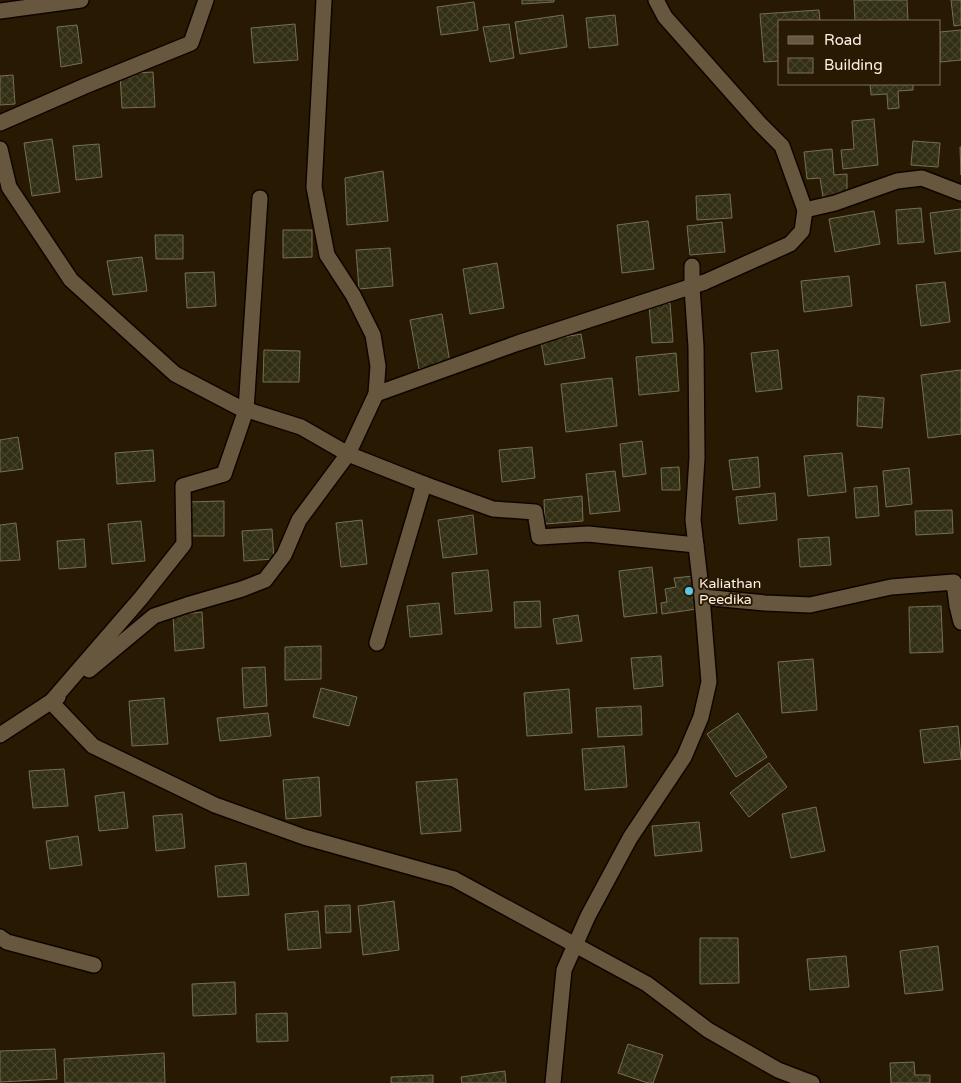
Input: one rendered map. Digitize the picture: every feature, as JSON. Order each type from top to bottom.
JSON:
[{"type":"street","points":[[0,11],[81,0]]},
{"type":"street","points":[[0,123],[191,43],[206,0]]},
{"type":"street","points":[[0,736],[51,702],[154,616],[242,590],[266,580],[284,555],[298,520],[348,454],[376,394],[378,366],[373,335],[353,295],[327,255],[314,187],[324,0]]},
{"type":"street","points":[[376,394],[518,343],[692,287],[754,262],[790,244],[802,231],[805,210],[782,146],[760,124],[665,17],[656,0]]},
{"type":"street","points":[[0,149],[10,187],[71,280],[175,374],[238,407],[301,426],[348,454],[424,484],[493,509],[535,512],[539,537],[588,534],[696,545]]},
{"type":"street","points":[[805,210],[835,203],[897,182],[922,178],[961,193]]},
{"type":"street","points":[[51,702],[141,598],[184,544],[183,486],[224,474],[246,410],[260,198]]},
{"type":"street","points":[[553,1083],[564,970],[588,916],[630,838],[684,757],[701,717],[709,682],[693,520],[697,458],[696,347],[692,266]]},
{"type":"street","points":[[377,643],[424,484]]},
{"type":"street","points":[[702,597],[810,605],[891,587],[954,582],[961,622]]},
{"type":"street","points":[[51,702],[93,746],[215,805],[304,837],[454,879],[647,984],[708,1030],[778,1070],[812,1083]]},
{"type":"street","points":[[0,937],[7,942],[94,965]]},
{"type":"building","points":[[522,0],[554,0],[554,2],[522,4]]},
{"type":"building","points":[[854,0],[907,0],[908,20],[855,20]]},
{"type":"building","points":[[951,0],[961,0],[961,25],[954,26]]},
{"type":"building","points":[[474,2],[478,30],[441,35],[437,7]]},
{"type":"building","points":[[819,10],[820,20],[778,20],[778,61],[764,62],[760,14]]},
{"type":"building","points":[[563,15],[567,47],[520,54],[515,22]]},
{"type":"building","points":[[615,15],[618,45],[589,48],[586,18]]},
{"type":"building","points":[[295,24],[298,60],[254,63],[251,28]]},
{"type":"building","points":[[509,24],[514,58],[490,62],[483,27]]},
{"type":"building","points":[[77,25],[82,63],[61,67],[57,27]]},
{"type":"building","points":[[961,30],[961,60],[941,62],[941,32]]},
{"type":"building","points":[[153,72],[155,107],[122,108],[120,74]]},
{"type":"building","points":[[13,75],[15,104],[0,105],[0,76]]},
{"type":"building","points":[[870,85],[913,85],[913,90],[898,91],[899,108],[888,109],[887,94],[871,95]]},
{"type":"building","points":[[874,119],[878,165],[843,169],[841,150],[854,149],[852,121]]},
{"type":"building","points":[[52,139],[60,192],[32,196],[24,143]]},
{"type":"building","points":[[913,141],[940,143],[938,167],[911,165]]},
{"type":"building","points":[[99,144],[102,177],[76,180],[73,146]]},
{"type":"building","points":[[832,149],[834,175],[847,174],[847,195],[823,197],[820,178],[807,179],[804,152]]},
{"type":"building","points":[[383,171],[388,221],[347,225],[345,178]]},
{"type":"building","points":[[730,194],[732,218],[697,220],[696,196]]},
{"type":"building","points":[[921,208],[924,242],[898,244],[896,210]]},
{"type":"building","points":[[961,209],[961,251],[935,254],[930,213]]},
{"type":"building","points":[[874,211],[880,244],[835,252],[829,219]]},
{"type":"building","points":[[648,221],[654,269],[622,273],[617,225]]},
{"type":"building","points":[[722,222],[725,252],[690,255],[687,226]]},
{"type":"building","points":[[283,230],[312,230],[312,257],[283,258]]},
{"type":"building","points":[[155,235],[183,235],[183,259],[156,259]]},
{"type":"building","points":[[390,248],[393,286],[359,289],[356,250]]},
{"type":"building","points":[[142,257],[147,291],[113,295],[107,261]]},
{"type":"building","points":[[497,263],[504,308],[470,314],[463,269]]},
{"type":"building","points":[[214,272],[216,306],[187,308],[185,273]]},
{"type":"building","points":[[849,276],[852,306],[804,312],[801,281]]},
{"type":"building","points":[[945,282],[950,322],[921,326],[916,285]]},
{"type":"building","points":[[670,303],[673,342],[652,343],[649,304]]},
{"type":"building","points":[[442,314],[450,363],[419,369],[410,320]]},
{"type":"building","points":[[581,334],[585,358],[545,365],[541,341]]},
{"type":"building","points":[[264,350],[300,351],[299,382],[263,382]]},
{"type":"building","points":[[778,350],[782,389],[756,392],[751,353]]},
{"type":"building","points":[[676,353],[679,391],[639,395],[636,357]]},
{"type":"building","points":[[961,370],[961,434],[928,438],[921,375]]},
{"type":"building","points":[[612,378],[617,426],[566,432],[561,384]]},
{"type":"building","points":[[858,396],[884,398],[882,428],[857,426]]},
{"type":"building","points":[[18,437],[23,469],[0,472],[0,440]]},
{"type":"building","points":[[642,441],[646,474],[623,477],[620,444]]},
{"type":"building","points":[[532,447],[535,478],[502,482],[499,450]]},
{"type":"building","points":[[153,450],[155,481],[117,484],[115,453]]},
{"type":"building","points":[[842,453],[846,492],[808,496],[804,456]]},
{"type":"building","points":[[758,457],[760,487],[733,490],[729,460]]},
{"type":"building","points":[[679,467],[680,490],[662,490],[661,468]]},
{"type":"building","points":[[909,468],[912,504],[886,507],[883,471]]},
{"type":"building","points":[[615,471],[620,511],[590,514],[586,474]]},
{"type":"building","points":[[877,486],[879,516],[856,518],[854,488]]},
{"type":"building","points":[[775,493],[777,520],[739,524],[736,497]]},
{"type":"building","points":[[582,496],[583,521],[545,524],[544,500]]},
{"type":"building","points":[[224,501],[224,536],[189,536],[188,502]]},
{"type":"building","points":[[952,510],[953,533],[916,535],[915,511]]},
{"type":"building","points":[[473,515],[477,554],[443,558],[438,520]]},
{"type":"building","points":[[362,520],[367,564],[341,567],[336,523]]},
{"type":"building","points":[[141,521],[145,561],[112,564],[108,524]]},
{"type":"building","points":[[16,523],[20,560],[0,561],[0,525]]},
{"type":"building","points":[[272,529],[274,559],[244,561],[242,531]]},
{"type":"building","points":[[829,537],[831,565],[800,567],[798,539]]},
{"type":"building","points":[[84,539],[86,567],[59,569],[57,541]]},
{"type":"building","points":[[652,567],[657,613],[624,617],[619,571]]},
{"type":"building","points":[[488,570],[492,611],[455,614],[452,573]]},
{"type":"building","points":[[693,576],[697,609],[662,614],[661,603],[667,602],[665,589],[676,587],[674,578]]},
{"type":"building","points":[[540,601],[541,627],[515,628],[514,602]]},
{"type":"building","points":[[439,603],[442,634],[410,637],[407,606]]},
{"type":"building","points":[[941,606],[943,652],[910,653],[909,607]]},
{"type":"building","points":[[202,612],[204,648],[175,651],[173,615]]},
{"type":"building","points":[[578,615],[582,641],[557,644],[553,619]]},
{"type":"building","points":[[321,646],[321,679],[285,680],[285,647]]},
{"type":"building","points":[[661,656],[663,686],[634,689],[631,658]]},
{"type":"building","points":[[813,659],[817,710],[782,713],[778,662]]},
{"type":"building","points":[[265,667],[267,706],[244,708],[242,668]]},
{"type":"building","points":[[321,688],[357,697],[349,726],[313,717]]},
{"type":"building","points":[[569,689],[572,733],[527,736],[524,693]]},
{"type":"building","points":[[164,698],[168,744],[132,746],[129,701]]},
{"type":"building","points":[[641,706],[642,735],[598,737],[596,708]]},
{"type":"building","points":[[268,713],[271,736],[220,741],[217,718]]},
{"type":"building","points":[[738,713],[767,757],[736,777],[707,734]]},
{"type":"building","points":[[958,726],[961,759],[924,763],[920,730]]},
{"type":"building","points":[[624,746],[627,787],[585,790],[582,749]]},
{"type":"building","points":[[769,763],[787,787],[749,817],[730,793]]},
{"type":"building","points":[[64,769],[68,806],[33,808],[29,771]]},
{"type":"building","points":[[319,777],[321,816],[286,819],[283,780]]},
{"type":"building","points":[[457,779],[461,831],[421,834],[416,782]]},
{"type":"building","points":[[124,792],[128,828],[99,831],[95,796]]},
{"type":"building","points":[[816,807],[825,851],[791,858],[782,814]]},
{"type":"building","points":[[182,814],[185,848],[156,851],[153,816]]},
{"type":"building","points":[[699,822],[702,851],[655,856],[652,826]]},
{"type":"building","points":[[78,836],[82,865],[50,869],[46,841]]},
{"type":"building","points":[[246,863],[249,895],[218,897],[215,866]]},
{"type":"building","points":[[394,901],[399,950],[363,955],[358,906]]},
{"type":"building","points":[[350,905],[351,932],[326,933],[325,906]]},
{"type":"building","points":[[318,911],[321,948],[288,950],[285,914]]},
{"type":"building","points":[[700,938],[738,938],[739,983],[700,984]]},
{"type":"building","points":[[938,946],[943,990],[905,994],[900,951]]},
{"type":"building","points":[[846,956],[849,987],[810,990],[807,959]]},
{"type":"building","points":[[235,982],[236,1014],[193,1016],[192,984]]},
{"type":"building","points":[[287,1013],[288,1041],[257,1042],[256,1014]]},
{"type":"building","points":[[628,1044],[663,1055],[653,1083],[618,1073]]},
{"type":"building","points":[[55,1049],[57,1079],[0,1082],[0,1051]]},
{"type":"building","points":[[164,1053],[165,1083],[65,1083],[64,1059]]},
{"type":"building","points":[[914,1062],[915,1075],[930,1075],[930,1083],[891,1083],[890,1063]]},
{"type":"building","points":[[505,1071],[506,1083],[462,1083],[461,1077]]},
{"type":"building","points":[[433,1075],[433,1083],[391,1083],[391,1077]]},
{"type":"place","name":"Kaliathan Peedika","points":[[689,591]]}]
